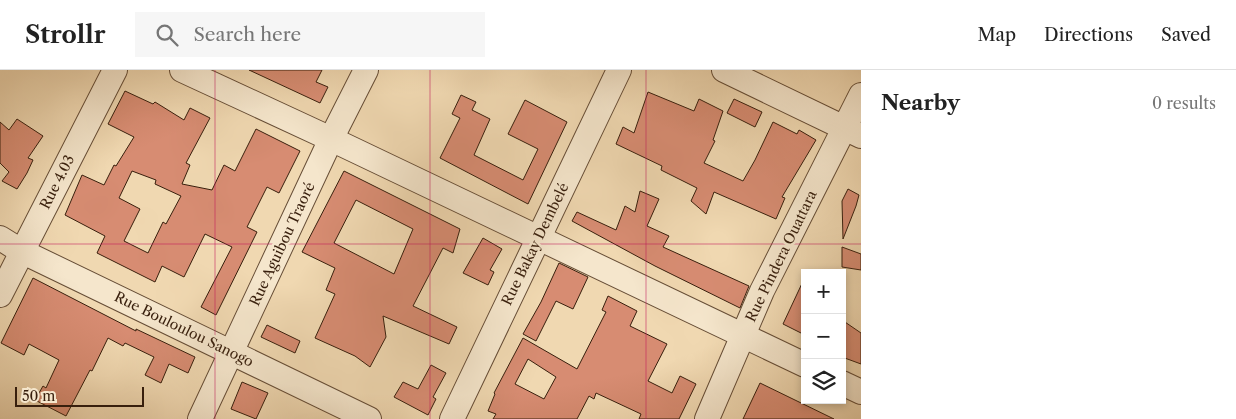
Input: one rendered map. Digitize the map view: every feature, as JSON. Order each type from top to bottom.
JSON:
[{"type":"street","name":"Rue 4.03","points":[[0,295],[116,70]]},
{"type":"street","points":[[182,70],[801,363]]},
{"type":"street","name":"Rue Aguibou Traoré","points":[[200,419],[331,139],[366,70]]},
{"type":"street","name":"Rue Bakay Dembelé","points":[[452,419],[619,70]]},
{"type":"street","points":[[724,70],[853,131]]},
{"type":"street","name":"Rue Pindera Ouattara","points":[[706,419],[762,291],[853,131],[861,95]]},
{"type":"street","name":"Rue Bouloulou Sanogo","points":[[0,238],[21,251],[369,419]]},
{"type":"street","points":[[846,385],[861,392]]},
{"type":"building","points":[[249,70],[322,70],[316,82],[328,87],[320,103]]},
{"type":"building","points":[[125,91],[153,104],[155,102],[184,120],[190,108],[210,118],[186,163],[190,165],[182,184],[212,190],[224,165],[235,171],[256,129],[300,151],[279,193],[267,187],[247,227],[257,232],[216,315],[201,307],[232,247],[205,234],[184,277],[162,266],[155,282],[97,253],[105,236],[65,215],[82,175],[104,185],[114,165],[116,166],[134,137],[108,124]],"holes":[[[132,171],[156,180],[155,184],[181,196],[166,224],[163,222],[148,253],[124,241],[140,209],[119,198]]]},
{"type":"building","points":[[648,92],[694,111],[699,99],[723,111],[713,140],[715,141],[704,163],[743,181],[773,122],[797,134],[799,130],[816,140],[782,197],[785,198],[776,219],[714,192],[706,214],[691,201],[697,188],[661,170],[662,166],[616,144],[623,127],[634,133]]},
{"type":"building","points":[[461,95],[476,102],[472,110],[490,119],[474,155],[523,180],[538,149],[508,134],[525,100],[567,122],[528,204],[440,158],[460,118],[452,114]]},
{"type":"building","points":[[734,99],[762,112],[755,127],[727,113]]},
{"type":"building","points":[[17,119],[43,136],[28,158],[33,160],[17,189],[2,181],[9,172],[0,163],[0,122],[9,130]]},
{"type":"building","points":[[344,171],[460,229],[453,253],[443,248],[413,306],[457,327],[449,344],[383,316],[386,337],[370,367],[355,356],[315,338],[335,294],[326,290],[335,268],[302,252]],"holes":[[[356,200],[413,229],[394,274],[334,243]]]},
{"type":"building","points":[[848,189],[859,195],[843,239],[842,201]]},
{"type":"building","points":[[640,191],[659,199],[647,226],[669,236],[663,247],[749,286],[740,308],[655,266],[572,221],[577,212],[616,230],[625,206],[635,212]]},
{"type":"building","points":[[483,238],[502,249],[490,270],[494,272],[488,285],[463,273]]},
{"type":"building","points":[[842,247],[861,254],[861,270],[842,267]]},
{"type":"building","points":[[559,263],[588,277],[573,309],[556,301],[536,341],[523,334],[541,302]]},
{"type":"building","points":[[33,278],[136,331],[136,329],[195,357],[188,373],[169,364],[161,383],[145,375],[154,357],[125,343],[123,346],[108,338],[92,371],[90,370],[66,416],[35,400],[43,386],[46,388],[59,360],[29,344],[24,355],[1,343]]},
{"type":"building","points":[[801,286],[801,333],[783,324]]},
{"type":"building","points":[[608,296],[637,311],[630,326],[667,344],[648,381],[672,393],[680,376],[696,384],[679,419],[639,419],[641,414],[596,393],[594,399],[589,396],[577,419],[493,419],[496,414],[488,411],[494,393],[523,338],[577,369],[606,312],[602,310]],"holes":[[[528,359],[556,377],[544,399],[515,384]]]},
{"type":"building","points":[[846,323],[861,333],[861,364],[846,358]]},
{"type":"building","points":[[267,325],[300,341],[295,353],[261,337]]},
{"type":"building","points":[[431,365],[446,373],[433,397],[436,399],[428,415],[394,397],[403,382],[418,389]]},
{"type":"building","points":[[242,382],[268,393],[256,419],[231,409]]},
{"type":"building","points":[[760,383],[834,419],[743,419]]}]
